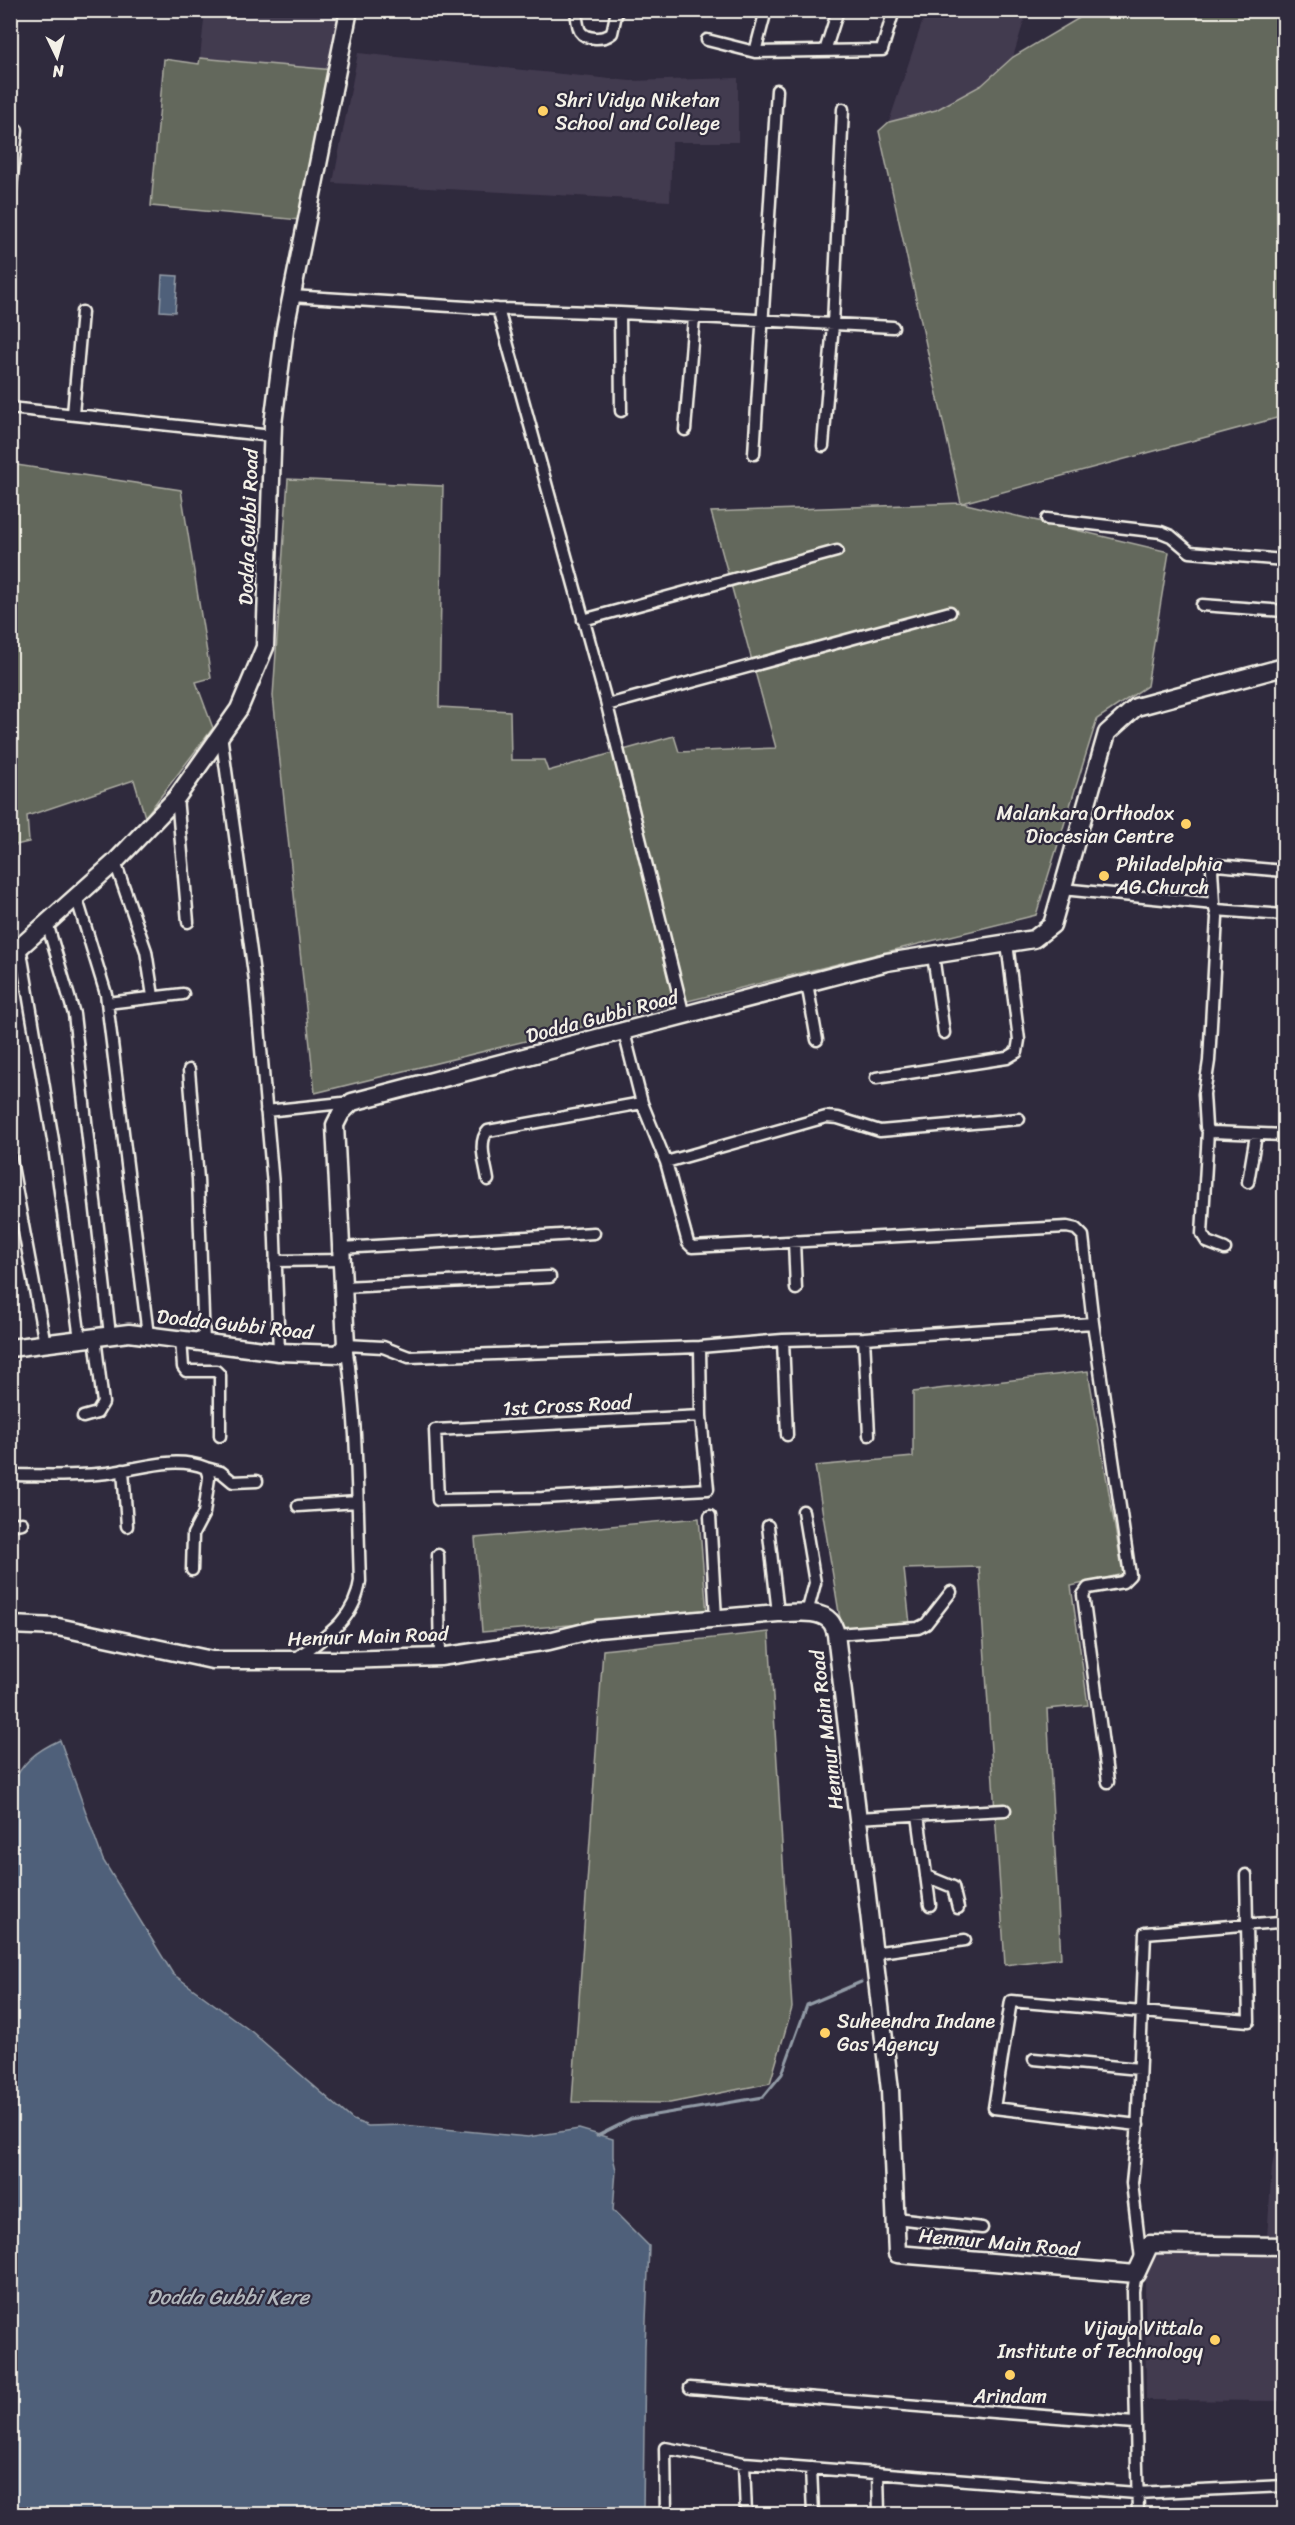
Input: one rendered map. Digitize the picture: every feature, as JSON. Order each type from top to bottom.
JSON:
[{"type":"main road","name":"Dodda Gubbi Road","points":[[15,951],[115,862],[177,796],[239,709],[266,647],[272,436],[285,329],[349,10]]},
{"type":"main road","name":"Dodda Gubbi Road","points":[[352,1102],[887,962],[1034,939],[1052,925],[1107,733],[1136,707],[1284,667]]},
{"type":"main road","points":[[346,1346],[335,1125],[341,1113],[352,1102]]},
{"type":"main road","name":"Dodda Gubbi Road","points":[[10,1348],[129,1333],[279,1352],[327,1355],[339,1354],[346,1346]]},
{"type":"main road","name":"Hennur Main Road","points":[[10,1625],[58,1627],[212,1660],[292,1660],[440,1657],[549,1641],[597,1629],[778,1613],[807,1613],[830,1621],[836,1634],[890,2090],[897,2254],[1139,2269]]},
{"type":"main road","points":[[1139,2269],[1150,2244],[1284,2246]]},
{"type":"street","points":[[576,10],[581,32],[586,36],[599,38],[608,37],[612,33],[617,10]]},
{"type":"street","points":[[755,52],[766,10]]},
{"type":"street","points":[[825,51],[838,10]]},
{"type":"street","points":[[707,40],[755,52],[882,50],[894,10]]},
{"type":"street","points":[[754,454],[777,90]]},
{"type":"street","points":[[823,446],[833,324],[843,109]]},
{"type":"street","points":[[10,197],[17,130]]},
{"type":"street","points":[[291,296],[498,309],[694,316],[893,327]]},
{"type":"street","points":[[498,309],[607,705],[684,1016]]},
{"type":"street","points":[[73,414],[82,312]]},
{"type":"street","points":[[620,313],[621,411]]},
{"type":"street","points":[[685,430],[694,316]]},
{"type":"street","points":[[10,408],[272,436]]},
{"type":"street","points":[[1047,519],[1161,532],[1171,536],[1190,552],[1284,560]]},
{"type":"street","points":[[1284,540],[1284,547]]},
{"type":"street","points":[[583,620],[837,551]]},
{"type":"street","points":[[1202,605],[1284,611]]},
{"type":"street","points":[[607,705],[950,612]]},
{"type":"street","points":[[221,733],[255,981],[273,1185],[279,1352]]},
{"type":"street","points":[[177,796],[188,922]]},
{"type":"street","points":[[115,862],[146,951],[153,996]]},
{"type":"street","points":[[1225,1249],[1207,1242],[1202,1234],[1208,1131],[1204,1118],[1204,1094],[1209,1061],[1215,907],[1212,869],[1216,865],[1284,871]]},
{"type":"street","points":[[1062,890],[1284,915]]},
{"type":"street","points":[[76,896],[107,1003],[148,1335]]},
{"type":"street","points":[[47,923],[74,1014],[95,1337],[103,1403],[97,1413],[83,1417]]},
{"type":"street","points":[[876,1078],[1007,1058],[1017,1052],[1019,1040],[1007,943]]},
{"type":"street","points":[[15,951],[95,1337]]},
{"type":"street","points":[[933,955],[945,1033]]},
{"type":"street","points":[[807,983],[817,1040]]},
{"type":"street","points":[[107,1003],[183,994]]},
{"type":"street","points":[[624,1032],[642,1103],[666,1162],[688,1243],[692,1247],[1067,1227],[1076,1229],[1083,1236],[1093,1323],[1130,1575],[1124,1582],[1088,1588],[1083,1595],[1108,1782]]},
{"type":"street","points":[[189,1070],[198,1179],[204,1342]]},
{"type":"street","points":[[266,1111],[352,1102]]},
{"type":"street","points":[[488,1180],[482,1136],[488,1131],[642,1103]]},
{"type":"street","points":[[666,1162],[826,1117],[838,1118],[880,1131],[1019,1119]]},
{"type":"street","points":[[1208,1131],[1284,1135]]},
{"type":"street","points":[[1248,1182],[1256,1135]]},
{"type":"street","points":[[10,1155],[45,1344]]},
{"type":"street","points":[[275,1261],[594,1233]]},
{"type":"street","points":[[794,1241],[796,1289]]},
{"type":"street","points":[[343,1287],[550,1277]]},
{"type":"street","points":[[292,1660],[336,1628],[353,1608],[357,1599],[360,1581],[357,1502],[350,1370],[346,1346],[383,1347],[409,1358],[700,1347],[783,1340],[864,1338],[1093,1323]]},
{"type":"street","points":[[864,1338],[869,1435]]},
{"type":"street","points":[[181,1340],[183,1367],[186,1371],[216,1371],[220,1375],[220,1436]]},
{"type":"street","points":[[783,1340],[787,1435]]},
{"type":"street","points":[[700,1347],[701,1416]]},
{"type":"street","name":"1st Cross Road","points":[[701,1416],[708,1489],[542,1498],[438,1500],[435,1430],[701,1416]]},
{"type":"street","points":[[10,1475],[106,1473],[166,1462],[192,1462],[221,1472],[233,1482],[258,1481]]},
{"type":"street","points":[[192,1570],[193,1534],[204,1513],[209,1478],[206,1468]]},
{"type":"street","points":[[123,1470],[127,1526]]},
{"type":"street","points":[[298,1506],[357,1502]]},
{"type":"street","points":[[803,1511],[815,1583],[807,1613]]},
{"type":"street","points":[[710,1516],[716,1618]]},
{"type":"street","points":[[10,1520],[15,1524],[22,1523]]},
{"type":"street","points":[[768,1526],[778,1613]]},
{"type":"street","points":[[438,1555],[440,1657]]},
{"type":"street","points":[[836,1634],[918,1628],[926,1624],[951,1592]]},
{"type":"street","points":[[857,1818],[1005,1810]]},
{"type":"street","points":[[918,1815],[930,1905]]},
{"type":"street","points":[[1138,2125],[994,2108],[1011,2001],[1141,2014],[1249,2021],[1246,1875]]},
{"type":"street","points":[[926,1876],[954,1887],[958,1908]]},
{"type":"street","points":[[1138,2514],[1134,2423],[1133,2291],[1139,2269],[1132,2183],[1138,2125],[1145,1933],[1279,1922]]},
{"type":"street","points":[[873,1953],[965,1940]]},
{"type":"street","points":[[1034,2059],[1139,2068]]},
{"type":"street","points":[[896,2218],[982,2228]]},
{"type":"street","points":[[690,2388],[1134,2423]]},
{"type":"street","points":[[666,2514],[665,2448],[744,2463],[1136,2493],[1284,2486]]},
{"type":"street","points":[[744,2463],[746,2514]]},
{"type":"street","points":[[812,2468],[813,2514]]},
{"type":"street","points":[[878,2473],[879,2514]]},
{"type":"shaded area","points":[[205,11],[344,11],[334,70],[200,58]]},
{"type":"shaded area","points":[[926,11],[1027,11],[1013,57],[982,85],[936,110],[889,122]]},
{"type":"shaded area","name":"Shri Vidya Niketan School and College","points":[[358,53],[630,81],[738,78],[738,142],[672,142],[670,201],[333,183]]},
{"type":"shaded area","points":[[1284,2099],[1284,2239],[1267,2238],[1272,2167]]},
{"type":"shaded area","name":"Vijaya Vittala Institute of Technology","points":[[1157,2250],[1284,2254],[1284,2401],[1146,2400],[1145,2280]]},
{"type":"green space","points":[[1091,11],[1284,11],[1284,416],[962,503],[1169,552],[1147,686],[1097,719],[1036,915],[315,1093],[273,696],[288,479],[443,486],[439,707],[510,711],[511,760],[544,760],[548,771],[674,736],[679,752],[776,748],[711,512],[961,503],[879,131],[889,122],[936,110],[982,85],[1013,57]]},
{"type":"green space","points":[[200,58],[334,70],[300,220],[151,206],[164,59],[199,64]]},
{"type":"green space","points":[[10,464],[181,490],[211,678],[196,682],[213,728],[145,817],[134,780],[27,816],[29,842],[11,846]]},
{"type":"green space","points":[[1088,1371],[1123,1574],[1071,1586],[1088,1705],[1047,1709],[1061,1958],[1005,1965],[979,1567],[904,1569],[910,1624],[842,1631],[815,1466],[913,1457],[913,1392]]},
{"type":"green space","points":[[699,1518],[707,1614],[482,1632],[475,1538]]},
{"type":"green space","points":[[769,1632],[792,2008],[770,2083],[670,2103],[572,2102],[603,1650]]},
{"type":"water","points":[[162,275],[178,276],[175,312],[160,311]]},
{"type":"water","name":"Dodda Gubbi Kere","points":[[60,1740],[103,1860],[173,1974],[252,2032],[353,2120],[368,2126],[403,2125],[528,2137],[579,2129],[613,2139],[616,2170],[613,2210],[649,2246],[643,2514],[11,2514],[11,1787],[31,1758]]},
{"type":"waterway","points":[[597,2136],[631,2119],[763,2097],[782,2074],[807,2005],[861,1982]]},
{"type":"place","name":"Shri Vidya Niketan School and College","points":[[543,111]]},
{"type":"place","name":"Malankara Orthodox Diocesian Centre","points":[[1186,824]]},
{"type":"place","name":"Philadelphia AG Church","points":[[1104,876]]},
{"type":"place","name":"Suheendra Indane Gas Agency","points":[[825,2033]]},
{"type":"place","name":"Vijaya Vittala Institute of Technology","points":[[1215,2340]]},
{"type":"place","name":"Arindam","points":[[1010,2375]]}]
